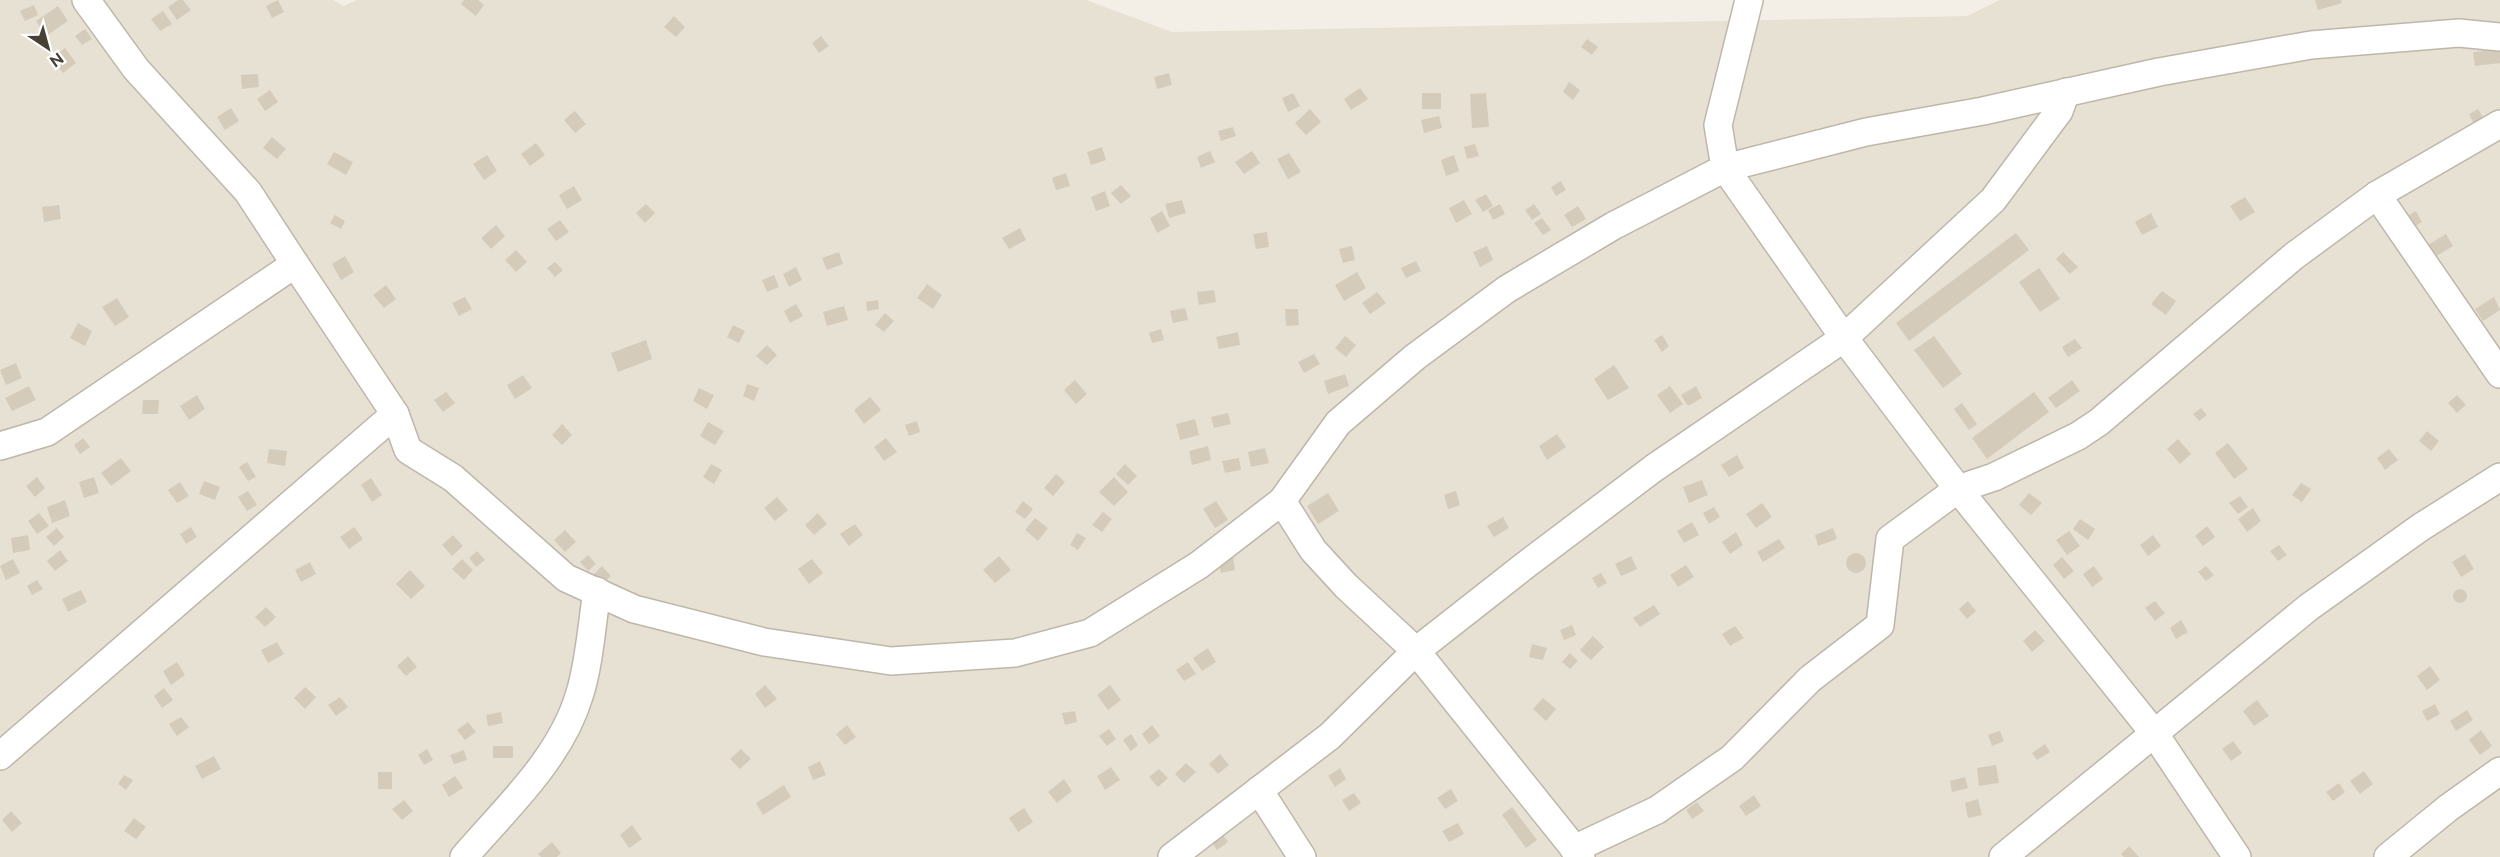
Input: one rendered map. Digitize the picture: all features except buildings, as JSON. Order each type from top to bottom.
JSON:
[{"type":"street","points":[[86,0],[136,69],[248,192],[395,414],[408,450],[453,478],[566,578],[634,609],[764,642],[891,661],[1015,653],[1090,633],[1199,566],[1282,501],[1338,423],[1424,350],[1507,289],[1613,226],[1725,168],[1866,132],[1983,111],[2159,72],[2311,45],[2459,33],[2500,37]]},
{"type":"street","points":[[1749,0],[1718,125],[1725,168],[1844,338],[1958,489],[2154,733],[2237,857]]},
{"type":"street","points":[[1172,857],[1330,736],[1416,651],[1654,468],[1844,338],[1993,200],[2058,111],[2066,92]]},
{"type":"street","points":[[1282,501],[1313,550],[1346,586],[1416,651],[1577,853],[1657,810],[1732,758],[1810,679],[1880,625],[1890,539],[1958,489],[1994,477],[2078,436],[2099,422],[2294,256],[2377,195],[2500,124]]},
{"type":"street","points":[[2377,195],[2500,374]]},
{"type":"street","points":[[0,446],[46,432],[295,264]]},
{"type":"street","points":[[0,756],[395,414]]},
{"type":"street","points":[[2003,857],[2309,607],[2421,527],[2500,477]]},
{"type":"street","points":[[464,857],[537,772],[566,730],[580,695],[597,591]]},
{"type":"street","points":[[2388,857],[2448,808],[2500,771]]},
{"type":"street","points":[[1259,790],[1302,857]]},
{"type":"shaded area","points":[[0,0],[333,0],[344,6],[357,0],[1086,0],[1172,32],[1967,16],[2000,0],[2500,0],[2500,857],[0,857]]}]
